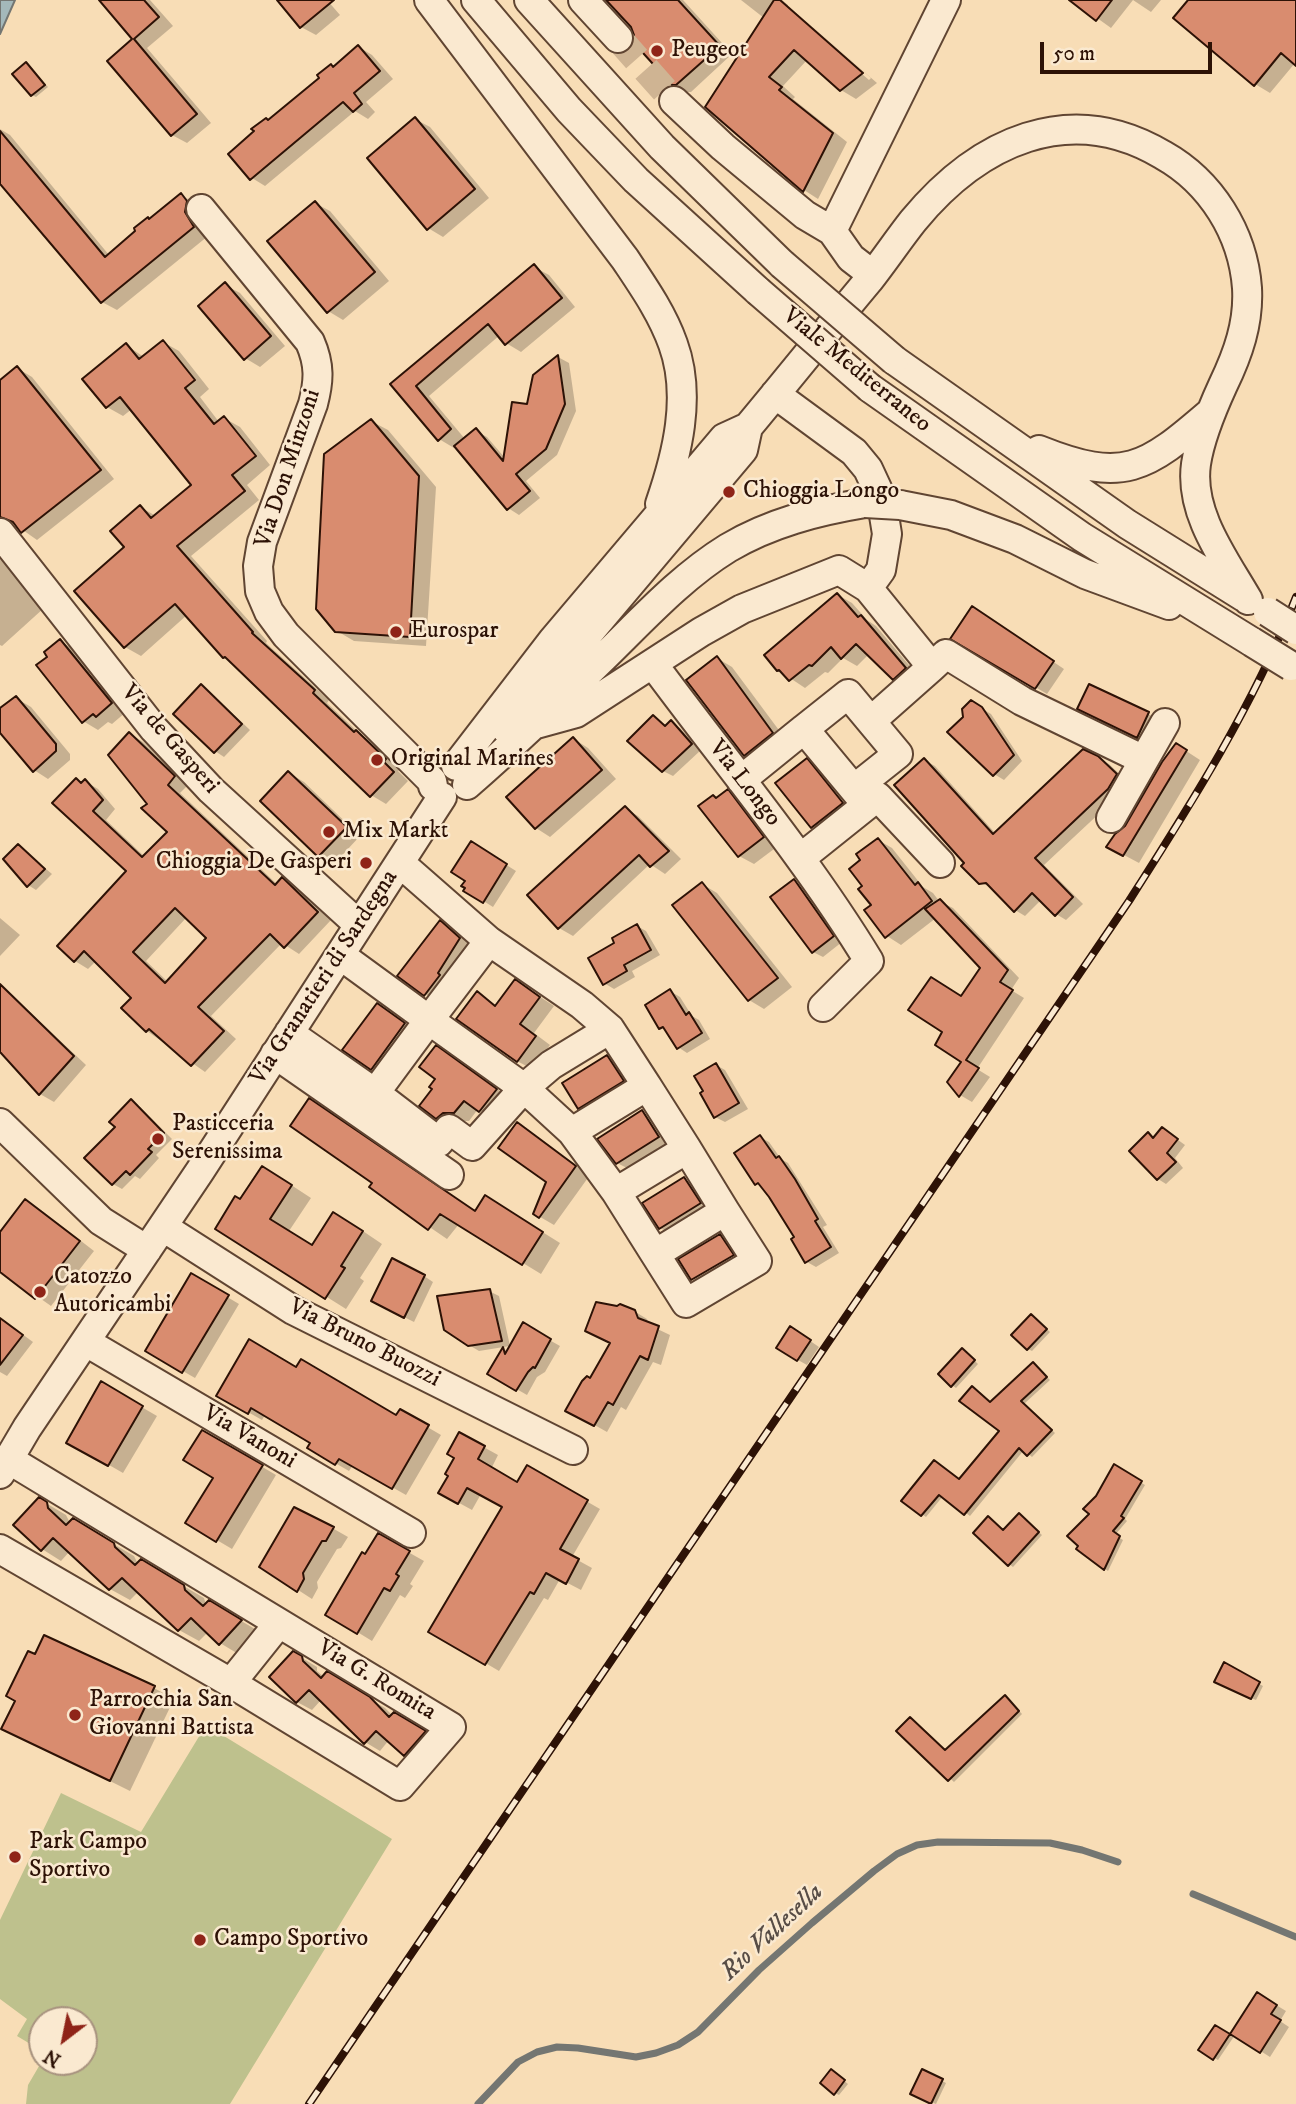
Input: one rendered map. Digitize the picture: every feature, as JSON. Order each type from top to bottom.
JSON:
[{"type":"street","points":[[429,0],[625,259],[653,301],[674,346],[680,377],[679,435],[670,475],[653,524]]},
{"type":"street","name":"Viale Mediterraneo","points":[[476,0],[569,110],[636,180],[870,388],[1082,537],[1294,668]]},
{"type":"street","name":"Viale Mediterraneo","points":[[529,0],[662,147],[782,264],[894,360],[1127,524],[1296,630]]},
{"type":"street","points":[[583,0],[618,38]]},
{"type":"street","points":[[832,231],[946,0]]},
{"type":"street","points":[[674,101],[723,147],[805,215],[832,231],[851,258],[873,275]]},
{"type":"street","points":[[463,775],[553,640],[724,438],[748,427],[873,275],[915,219],[958,177],[982,159],[1015,141],[1046,131],[1107,131],[1140,141],[1173,160],[1197,180],[1222,212],[1235,236],[1247,288],[1246,321],[1237,356],[1211,412],[1196,464],[1196,485],[1203,518],[1219,551],[1258,606]]},
{"type":"street","name":"Via Don Minzoni","points":[[201,209],[310,342],[317,358],[319,381],[313,404],[262,542],[258,566],[260,591],[269,612],[286,635],[432,781],[437,792]]},
{"type":"street","points":[[775,394],[854,452],[868,469],[881,497],[887,534],[881,570],[868,588]]},
{"type":"street","points":[[995,433],[1072,464],[1108,469],[1131,467],[1152,459],[1172,446],[1211,412]]},
{"type":"street","points":[[463,775],[599,622],[743,450],[748,427]]},
{"type":"street","points":[[463,775],[536,724],[676,586],[729,548],[773,527],[818,511],[865,503],[900,505],[964,519],[1015,538],[1085,574],[1221,623]]},
{"type":"street","name":"Via de Gasperi","points":[[0,533],[155,729],[183,760],[211,790],[359,925]]},
{"type":"street","points":[[536,724],[576,713],[701,632],[742,610],[839,570],[868,588],[932,667]]},
{"type":"street","points":[[653,664],[660,618],[676,586]]},
{"type":"street","points":[[871,721],[946,654],[1022,701],[1144,761]]},
{"type":"street","name":"Via Longo","points":[[653,664],[802,857],[869,961],[822,1007]]},
{"type":"street","points":[[741,780],[848,694],[898,754],[802,857]]},
{"type":"street","points":[[1111,818],[1165,723]]},
{"type":"street","points":[[804,729],[860,797]]},
{"type":"street","name":"Via Granatieri di Sardegna","points":[[4,1466],[400,863],[437,792],[433,778],[441,767],[463,775]]},
{"type":"street","points":[[860,797],[878,797],[940,863]]},
{"type":"street","points":[[341,956],[524,1088],[572,1132],[616,1192],[686,1303],[757,1261],[610,1029],[582,1005],[489,940],[400,863]]},
{"type":"street","points":[[375,1093],[489,940]]},
{"type":"street","points":[[282,1044],[375,1093],[439,1142],[449,1129],[472,1146],[524,1088],[551,1065],[610,1029]]},
{"type":"street","points":[[282,1044],[449,1175]]},
{"type":"street","points":[[572,1132],[647,1086]]},
{"type":"street","name":"Via Bruno Buozzi","points":[[0,1123],[101,1221],[155,1239],[573,1450]]},
{"type":"street","points":[[616,1192],[687,1149]]},
{"type":"street","points":[[654,1254],[725,1211]]},
{"type":"street","name":"Via Vanoni","points":[[86,1342],[411,1533]]},
{"type":"street","name":"Via G. Romita","points":[[0,1549],[232,1684],[400,1787],[452,1727],[279,1623],[4,1466]]},
{"type":"street","points":[[232,1684],[279,1623]]},
{"type":"green space","name":"Campo Sportivo","points":[[206,1725],[392,1839],[230,2104],[26,2104],[28,2085],[33,2076],[98,2076],[98,2006],[28,2006],[28,2043],[17,2036],[27,2019],[0,1999],[0,1920],[61,1793],[141,1832]]},
{"type":"shaded area","points":[[0,0],[15,0],[0,34]]},
{"type":"building","points":[[99,0],[144,0],[159,17],[134,39],[197,114],[171,136],[107,61],[132,39]]},
{"type":"building","points":[[277,0],[334,0],[300,28]]},
{"type":"building","points":[[606,0],[678,0],[720,46],[676,85],[672,85],[634,43],[631,27]]},
{"type":"building","points":[[774,0],[780,0],[863,73],[840,91],[794,50],[769,77],[782,87],[779,90],[833,133],[803,192],[705,107]]},
{"type":"building","points":[[1069,0],[1112,0],[1096,21]]},
{"type":"building","points":[[1188,0],[1296,0],[1296,66],[1281,53],[1254,86],[1173,18]]},
{"type":"building","points":[[358,45],[380,71],[354,93],[362,104],[353,112],[343,102],[250,180],[228,154],[254,131],[251,129],[266,118],[268,120],[319,78],[317,75],[331,64],[333,67]]},
{"type":"building","points":[[26,62],[45,85],[31,96],[12,74]]},
{"type":"building","points":[[415,117],[475,189],[427,230],[367,158]]},
{"type":"building","points":[[0,131],[105,257],[135,231],[134,228],[181,193],[187,201],[185,212],[194,227],[101,303],[0,184]]},
{"type":"building","points":[[315,201],[375,272],[327,313],[267,241]]},
{"type":"building","points":[[534,264],[562,298],[505,345],[488,324],[416,386],[451,429],[438,441],[390,384]]},
{"type":"building","points":[[225,282],[271,336],[244,360],[198,306]]},
{"type":"building","points":[[163,340],[195,380],[185,388],[214,424],[224,416],[256,456],[232,475],[245,491],[177,546],[252,633],[315,690],[313,693],[354,732],[356,730],[386,759],[384,762],[394,772],[370,797],[225,657],[223,658],[175,604],[124,648],[74,591],[124,547],[110,531],[140,505],[151,518],[191,485],[120,397],[106,408],[82,379],[126,343],[139,359]]},
{"type":"building","points":[[558,355],[565,404],[546,449],[516,474],[530,491],[507,510],[454,446],[476,428],[503,461],[512,402],[527,404],[533,375]]},
{"type":"building","points":[[17,366],[101,470],[21,533],[13,522],[0,517],[0,380]]},
{"type":"building","points":[[371,419],[419,476],[410,637],[335,632],[316,609],[324,454]]},
{"type":"building","points":[[837,593],[858,617],[861,615],[906,668],[893,680],[856,644],[841,659],[831,647],[812,666],[809,665],[789,681],[764,655]]},
{"type":"building","points":[[972,606],[1054,661],[1035,689],[950,639]]},
{"type":"building","points":[[60,639],[112,703],[96,717],[93,714],[82,723],[36,665],[47,657],[44,652]]},
{"type":"building","points":[[717,656],[773,733],[744,756],[686,680]]},
{"type":"building","points":[[201,684],[242,724],[214,753],[173,714]]},
{"type":"building","points":[[1089,684],[1149,712],[1137,738],[1077,709]]},
{"type":"building","points":[[16,696],[56,744],[56,751],[33,772],[0,733],[0,708]]},
{"type":"building","points":[[971,700],[982,707],[1014,755],[993,776],[947,732],[963,717],[962,709]]},
{"type":"building","points":[[653,715],[665,726],[671,720],[692,744],[662,772],[627,741]]},
{"type":"building","points":[[129,732],[175,776],[168,785],[275,885],[282,877],[318,912],[284,948],[270,934],[198,1007],[224,1031],[191,1066],[149,1029],[146,1032],[121,1008],[131,998],[84,951],[74,962],[57,946],[126,871],[52,803],[76,778],[81,783],[85,779],[103,800],[93,811],[142,857],[167,832],[141,808],[147,804],[108,755]],"holes":[[[175,908],[206,938],[165,983],[133,952]]]},
{"type":"building","points":[[573,737],[602,770],[535,829],[506,797]]},
{"type":"building","points":[[1176,743],[1187,750],[1123,856],[1106,847],[1125,826]]},
{"type":"building","points":[[1083,749],[1098,756],[1117,774],[1108,789],[1035,858],[1073,897],[1055,916],[1032,893],[1014,912],[986,883],[979,884],[961,866],[964,863],[894,785],[924,758],[993,834]]},
{"type":"building","points":[[807,758],[843,803],[811,828],[775,783]]},
{"type":"building","points":[[288,771],[347,827],[318,857],[260,801]]},
{"type":"building","points":[[728,789],[764,837],[738,857],[698,806],[713,795],[716,798]]},
{"type":"building","points":[[625,806],[669,851],[650,867],[639,855],[558,929],[527,895]]},
{"type":"building","points":[[878,838],[915,885],[918,882],[932,901],[885,938],[864,910],[871,905],[858,889],[862,886],[849,869],[860,860],[856,854]]},
{"type":"building","points":[[471,841],[507,864],[483,903],[463,891],[465,888],[461,886],[465,881],[451,872]]},
{"type":"building","points":[[18,844],[45,869],[27,887],[3,859]]},
{"type":"building","points":[[794,879],[834,936],[812,953],[770,897]]},
{"type":"building","points":[[702,882],[778,978],[748,1001],[672,905]]},
{"type":"building","points":[[940,899],[1008,970],[1000,982],[1013,990],[966,1060],[979,1068],[959,1097],[947,1082],[961,1062],[935,1045],[942,1032],[908,1010],[931,977],[961,996],[980,968],[925,909]]},
{"type":"building","points":[[440,920],[460,938],[438,973],[440,975],[424,996],[397,976]]},
{"type":"building","points":[[637,924],[651,950],[624,965],[627,971],[603,985],[588,958],[614,943],[612,938]]},
{"type":"building","points":[[515,979],[540,997],[520,1024],[536,1036],[517,1062],[456,1019],[477,991],[495,1006]]},
{"type":"building","points":[[0,984],[74,1056],[39,1095],[0,1052]]},
{"type":"building","points":[[670,989],[686,1015],[689,1012],[702,1033],[677,1049],[663,1027],[659,1029],[645,1005]]},
{"type":"building","points":[[377,1003],[405,1023],[371,1070],[342,1050]]},
{"type":"building","points":[[436,1045],[497,1089],[479,1112],[464,1101],[454,1113],[443,1113],[436,1119],[419,1106],[432,1089],[429,1087],[435,1079],[419,1067]]},
{"type":"building","points":[[607,1055],[624,1081],[578,1109],[562,1083]]},
{"type":"building","points":[[716,1063],[739,1103],[714,1118],[694,1076]]},
{"type":"building","points":[[309,1098],[475,1211],[485,1195],[543,1232],[522,1265],[440,1214],[428,1230],[369,1187],[372,1183],[290,1126]]},
{"type":"building","points":[[131,1099],[164,1133],[148,1149],[152,1152],[130,1175],[126,1171],[112,1185],[84,1158],[115,1127],[109,1122]]},
{"type":"building","points":[[642,1110],[659,1137],[616,1164],[597,1139]]},
{"type":"building","points":[[517,1122],[576,1166],[539,1218],[533,1214],[546,1182],[498,1148]]},
{"type":"building","points":[[1162,1127],[1178,1139],[1167,1153],[1176,1162],[1157,1180],[1129,1151],[1148,1132],[1153,1138]]},
{"type":"building","points":[[760,1135],[795,1179],[831,1247],[805,1263],[791,1239],[794,1237],[769,1197],[758,1183],[755,1185],[734,1153]]},
{"type":"building","points":[[262,1166],[292,1185],[270,1219],[312,1245],[333,1212],[363,1231],[341,1266],[345,1268],[325,1299],[215,1229],[235,1196],[240,1199]]},
{"type":"building","points":[[684,1177],[701,1203],[659,1229],[642,1203]]},
{"type":"building","points":[[25,1199],[80,1241],[35,1299],[0,1272],[0,1232]]},
{"type":"building","points":[[720,1234],[734,1255],[691,1280],[678,1259]]},
{"type":"building","points":[[392,1258],[425,1275],[404,1318],[371,1301]]},
{"type":"building","points":[[191,1273],[229,1295],[182,1373],[145,1351]]},
{"type":"building","points":[[490,1289],[502,1341],[468,1346],[444,1330],[437,1296]]},
{"type":"building","points":[[596,1302],[617,1306],[620,1304],[635,1310],[638,1318],[659,1326],[648,1360],[640,1356],[613,1405],[608,1402],[594,1426],[565,1411],[582,1381],[587,1376],[590,1378],[610,1343],[585,1331]]},
{"type":"building","points":[[1031,1314],[1047,1329],[1027,1350],[1011,1335]]},
{"type":"building","points":[[0,1318],[23,1335],[0,1365]]},
{"type":"building","points":[[523,1322],[551,1339],[535,1368],[528,1372],[516,1391],[487,1374],[503,1347],[505,1354]]},
{"type":"building","points":[[790,1326],[811,1340],[797,1361],[776,1348]]},
{"type":"building","points":[[249,1339],[296,1367],[301,1359],[396,1415],[400,1409],[429,1425],[392,1489],[339,1459],[335,1465],[307,1448],[310,1443],[251,1408],[248,1414],[216,1396]]},
{"type":"building","points":[[962,1348],[975,1360],[951,1387],[938,1374]]},
{"type":"building","points":[[1033,1362],[1047,1377],[1021,1401],[1052,1430],[1027,1456],[1019,1448],[964,1515],[939,1495],[921,1516],[901,1501],[934,1460],[959,1479],[999,1431],[959,1401],[972,1386],[990,1402]]},
{"type":"building","points":[[101,1381],[143,1406],[108,1466],[66,1443]]},
{"type":"building","points":[[202,1430],[263,1465],[216,1542],[185,1523],[213,1478],[183,1460]]},
{"type":"building","points":[[459,1432],[485,1446],[478,1459],[517,1482],[527,1465],[588,1500],[560,1549],[579,1559],[566,1584],[546,1573],[534,1594],[530,1592],[485,1665],[428,1632],[502,1507],[467,1488],[458,1504],[438,1493],[454,1458],[447,1454]]},
{"type":"building","points":[[1114,1464],[1142,1481],[1121,1516],[1124,1518],[1113,1531],[1120,1536],[1104,1570],[1076,1549],[1078,1546],[1067,1536],[1089,1514],[1083,1509],[1096,1496]]},
{"type":"building","points":[[39,1497],[47,1502],[48,1508],[66,1525],[73,1518],[114,1543],[135,1565],[141,1559],[184,1585],[185,1590],[203,1606],[209,1600],[242,1620],[219,1645],[191,1618],[178,1631],[122,1578],[109,1590],[53,1538],[41,1551],[13,1525]]},
{"type":"building","points":[[294,1507],[334,1527],[326,1541],[322,1541],[303,1573],[304,1579],[297,1592],[259,1567]]},
{"type":"building","points":[[1019,1513],[1039,1532],[1008,1566],[973,1533],[988,1516],[1003,1530]]},
{"type":"building","points":[[378,1533],[410,1551],[396,1574],[399,1576],[390,1591],[384,1588],[357,1634],[325,1615],[362,1552],[365,1554]]},
{"type":"building","name":"Parrocchia San Giovanni Battista","points":[[44,1635],[155,1686],[110,1781],[1,1729],[15,1701],[6,1696],[28,1651],[35,1654]]},
{"type":"building","points":[[293,1651],[302,1656],[303,1661],[321,1678],[327,1671],[370,1697],[389,1717],[394,1712],[426,1731],[404,1756],[376,1731],[364,1744],[309,1690],[296,1703],[269,1677]]},
{"type":"building","points":[[1224,1662],[1260,1682],[1251,1699],[1214,1682]]},
{"type":"building","points":[[1005,1695],[1019,1711],[948,1781],[896,1731],[910,1717],[945,1750]]},
{"type":"building","points":[[1257,1992],[1277,2005],[1271,2014],[1281,2020],[1260,2053],[1230,2034]]},
{"type":"building","points":[[1215,2025],[1230,2034],[1213,2060],[1198,2050]]},
{"type":"building","points":[[831,2069],[845,2080],[834,2095],[820,2083]]},
{"type":"building","points":[[922,2069],[943,2079],[931,2104],[910,2094]]},
{"type":"waterway","name":"Rio Vallesella","points":[[478,2104],[518,2062],[537,2052],[557,2047],[578,2048],[636,2057],[678,2045],[698,2032],[759,1970],[874,1871],[897,1854],[917,1845],[938,1842],[1050,1843],[1118,1862]]},
{"type":"waterway","name":"Rio Vallesella","points":[[1193,1894],[1296,1937]]},
{"type":"tunnel","points":[[618,38],[674,101]]},
{"type":"railway","points":[[309,2104],[1129,901],[1198,791],[1241,715],[1296,597]]},
{"type":"place","name":"Peugeot","points":[[657,51]]},
{"type":"place","name":"Chioggia Longo","points":[[729,492]]},
{"type":"place","name":"Eurospar","points":[[396,632]]},
{"type":"place","name":"Original Marines","points":[[377,760]]},
{"type":"place","name":"Mix Markt","points":[[329,832]]},
{"type":"place","name":"Chioggia De Gasperi","points":[[366,863]]},
{"type":"place","name":"Pasticceria Serenissima","points":[[158,1139]]},
{"type":"place","name":"Catozzo Autoricambi","points":[[40,1292]]},
{"type":"place","name":"Parrocchia San Giovanni Battista","points":[[75,1715]]},
{"type":"place","name":"Park Campo Sportivo","points":[[15,1857]]},
{"type":"place","name":"Campo Sportivo","points":[[200,1940]]}]
